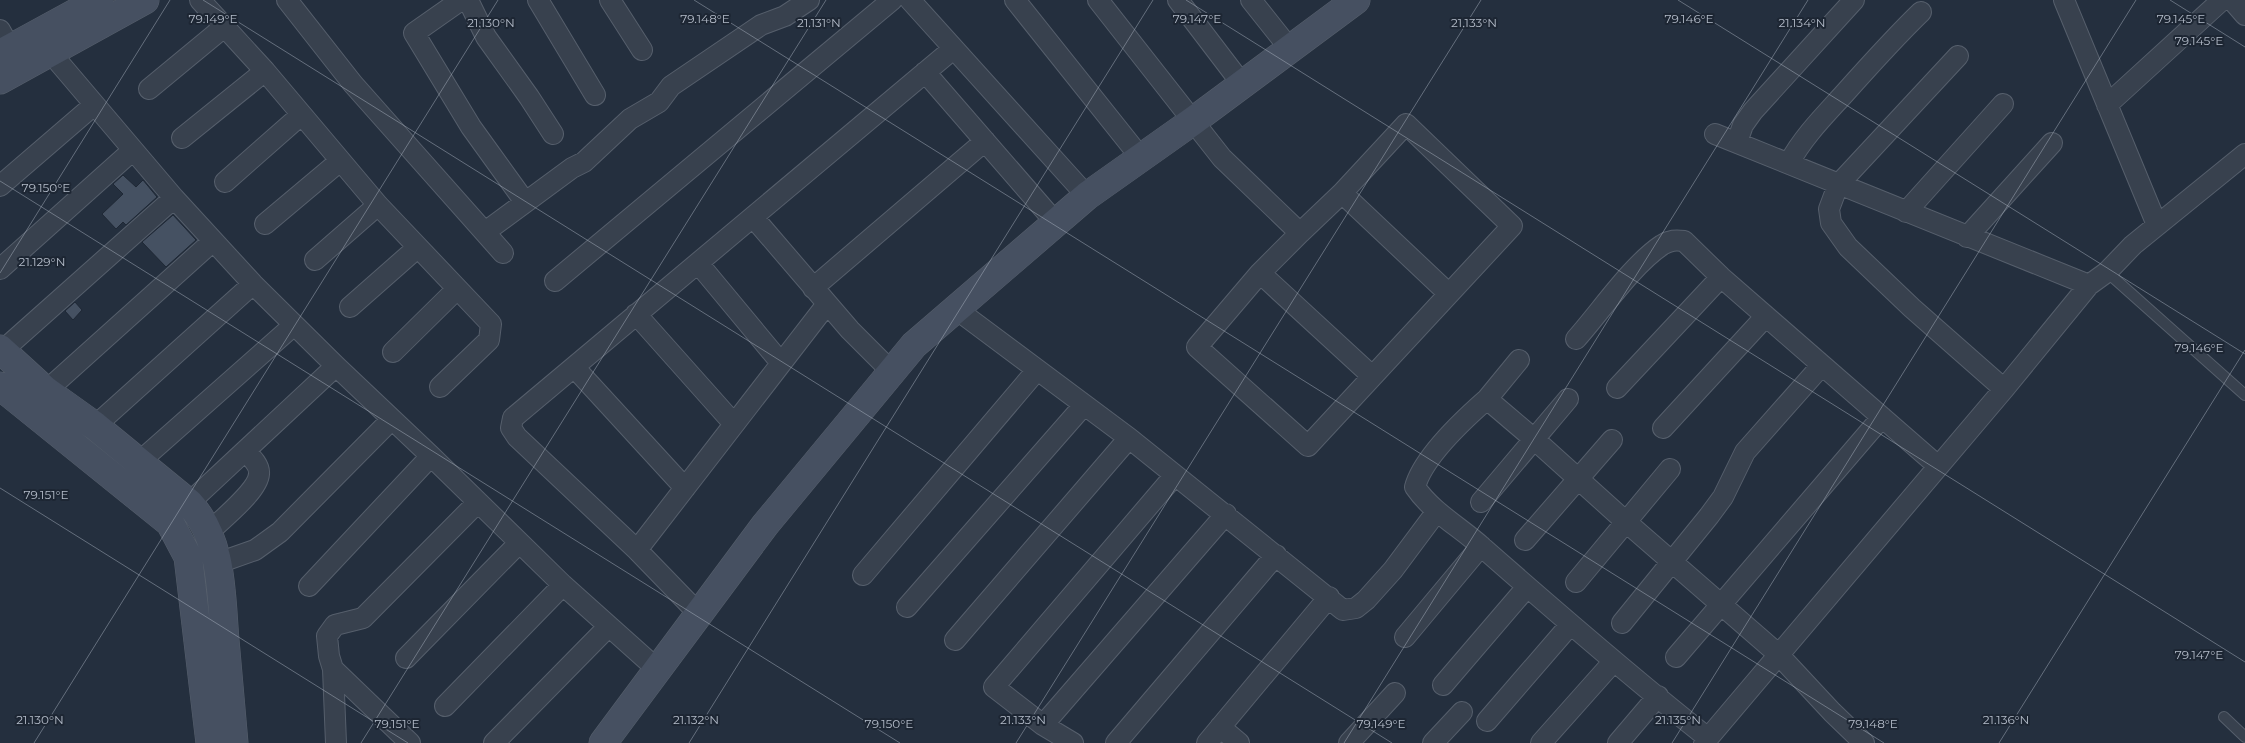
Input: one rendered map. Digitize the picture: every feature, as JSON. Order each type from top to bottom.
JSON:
[{"type":"street","points":[[4,44],[99,0]]},
{"type":"street","points":[[0,80],[145,0]]},
{"type":"street","points":[[200,0],[265,71],[378,205],[491,324],[490,340],[440,387]]},
{"type":"street","points":[[287,0],[353,84],[503,252]]},
{"type":"street","points":[[461,0],[414,33],[472,127],[525,202]]},
{"type":"street","points":[[468,0],[486,37],[530,97],[553,134]]},
{"type":"street","points":[[538,0],[595,95]]},
{"type":"street","points":[[610,0],[642,50]]},
{"type":"street","points":[[484,232],[572,168],[584,162],[630,119],[659,102],[671,86],[761,25],[785,16],[809,0]]},
{"type":"street","points":[[555,282],[892,0]]},
{"type":"street","points":[[910,0],[1087,196]]},
{"type":"street","points":[[1015,0],[1140,158]]},
{"type":"street","points":[[1098,0],[1222,158],[1300,233]]},
{"type":"street","points":[[1178,0],[1242,84]]},
{"type":"street","points":[[1251,0],[1290,50]]},
{"type":"street","points":[[603,743],[765,525],[914,345],[1087,196],[1193,121],[1356,0]]},
{"type":"street","points":[[1737,142],[1744,125],[1753,112],[1854,0]]},
{"type":"street","points":[[2064,0],[2157,225]]},
{"type":"street","points":[[2107,105],[2222,0]]},
{"type":"street","points":[[2232,0],[2245,15]]},
{"type":"street","points":[[1789,163],[1802,141],[1818,122],[1920,12]]},
{"type":"street","points":[[149,89],[224,27]]},
{"type":"street","points":[[699,614],[637,550],[529,449],[511,428],[513,418],[953,49]]},
{"type":"street","points":[[50,52],[174,198],[253,284],[563,585],[658,670]]},
{"type":"street","points":[[1958,56],[1838,185],[1829,209],[1831,223],[1848,247],[1912,308],[2004,389]]},
{"type":"street","points":[[182,138],[265,71]]},
{"type":"street","points":[[925,72],[1056,223]]},
{"type":"street","points":[[1906,212],[2003,104]]},
{"type":"street","points":[[0,186],[94,105]]},
{"type":"street","points":[[224,182],[302,115]]},
{"type":"street","points":[[1406,124],[1512,226],[1308,446],[1197,347],[1260,273],[1300,233],[1342,193],[1406,124]]},
{"type":"street","points":[[1716,134],[2089,285]]},
{"type":"street","points":[[813,288],[985,142]]},
{"type":"street","points":[[1967,237],[2052,142]]},
{"type":"street","points":[[0,269],[133,150]]},
{"type":"street","points":[[1519,360],[1487,399],[1463,420],[1419,473],[1415,487],[1423,499],[1481,546],[1570,625],[1658,696],[1706,741],[2004,389],[2089,285],[2107,272],[2133,245],[2245,154]]},
{"type":"street","points":[[266,224],[340,161]]},
{"type":"street","points":[[1342,193],[1449,294]]},
{"type":"street","points":[[174,198],[1,350],[46,390],[95,426],[189,503],[201,517],[218,564],[234,743]]},
{"type":"street","points":[[316,260],[378,205]]},
{"type":"street","points":[[753,217],[827,304],[892,372]]},
{"type":"street","points":[[46,390],[213,240]]},
{"type":"street","points":[[1576,339],[1646,259],[1663,245],[1673,240],[1684,241],[1721,277],[1938,466]]},
{"type":"street","points":[[350,308],[417,248]]},
{"type":"street","points":[[698,263],[781,363]]},
{"type":"street","points":[[1260,273],[1372,376]]},
{"type":"street","points":[[1617,388],[1721,277]]},
{"type":"street","points":[[95,426],[253,284]]},
{"type":"street","points":[[393,352],[457,289]]},
{"type":"street","points":[[637,550],[827,304]]},
{"type":"street","points":[[956,309],[1129,438],[1226,514],[1343,610],[1356,608],[1393,570],[1437,511]]},
{"type":"street","points":[[636,314],[734,424]]},
{"type":"street","points":[[1663,428],[1766,316]]},
{"type":"street","points":[[138,463],[294,325]]},
{"type":"street","points":[[1622,623],[1723,497],[1745,452],[1822,365]]},
{"type":"street","points":[[189,503],[336,366]]},
{"type":"street","points":[[574,367],[685,488]]},
{"type":"street","points":[[863,574],[1037,370]]},
{"type":"street","points":[[0,386],[170,524],[188,557],[210,743]]},
{"type":"street","points":[[1487,399],[1534,438],[1625,521],[1778,654],[1864,743]]},
{"type":"street","points":[[1481,502],[1568,399]]},
{"type":"street","points":[[907,607],[1084,405]]},
{"type":"street","points":[[1676,657],[1882,417]]},
{"type":"street","points":[[218,564],[255,550],[280,532],[392,420]]},
{"type":"street","points":[[955,640],[1129,438]]},
{"type":"street","points":[[1525,540],[1612,440]]},
{"type":"street","points":[[208,532],[256,485],[260,473],[256,463],[245,451]]},
{"type":"street","points":[[309,586],[431,456]]},
{"type":"street","points":[[1576,582],[1670,468]]},
{"type":"street","points":[[1074,743],[1043,724],[994,687],[1175,475]]},
{"type":"street","points":[[147,504],[164,484]]},
{"type":"street","points":[[336,743],[333,669],[327,646],[327,636],[335,625],[363,618],[478,502]]},
{"type":"street","points":[[1043,724],[1226,514]]},
{"type":"street","points":[[406,658],[520,543]]},
{"type":"street","points":[[1404,637],[1481,546]]},
{"type":"street","points":[[1116,743],[1276,555]]},
{"type":"street","points":[[444,706],[563,585]]},
{"type":"street","points":[[1443,685],[1527,587]]},
{"type":"street","points":[[1207,743],[1329,597]]},
{"type":"street","points":[[1487,721],[1570,625]]},
{"type":"street","points":[[494,743],[609,626]]},
{"type":"street","points":[[1541,743],[1614,661]]},
{"type":"street","points":[[333,669],[410,743]]},
{"type":"street","points":[[1349,743],[1395,693]]},
{"type":"street","points":[[1618,743],[1658,696]]},
{"type":"street","points":[[1433,743],[1462,712]]},
{"type":"street","points":[[1220,727],[1239,743]]},
{"type":"lane","points":[[2107,272],[2245,394]]},
{"type":"lane","points":[[2224,717],[2245,737]]},
{"type":"building","points":[[123,175],[136,187],[143,180],[157,197],[126,225],[123,222],[116,229],[102,214],[123,194],[113,184]]},
{"type":"building","points":[[173,215],[196,240],[166,267],[142,242]]},
{"type":"building","points":[[75,302],[82,310],[73,320],[65,311]]}]
